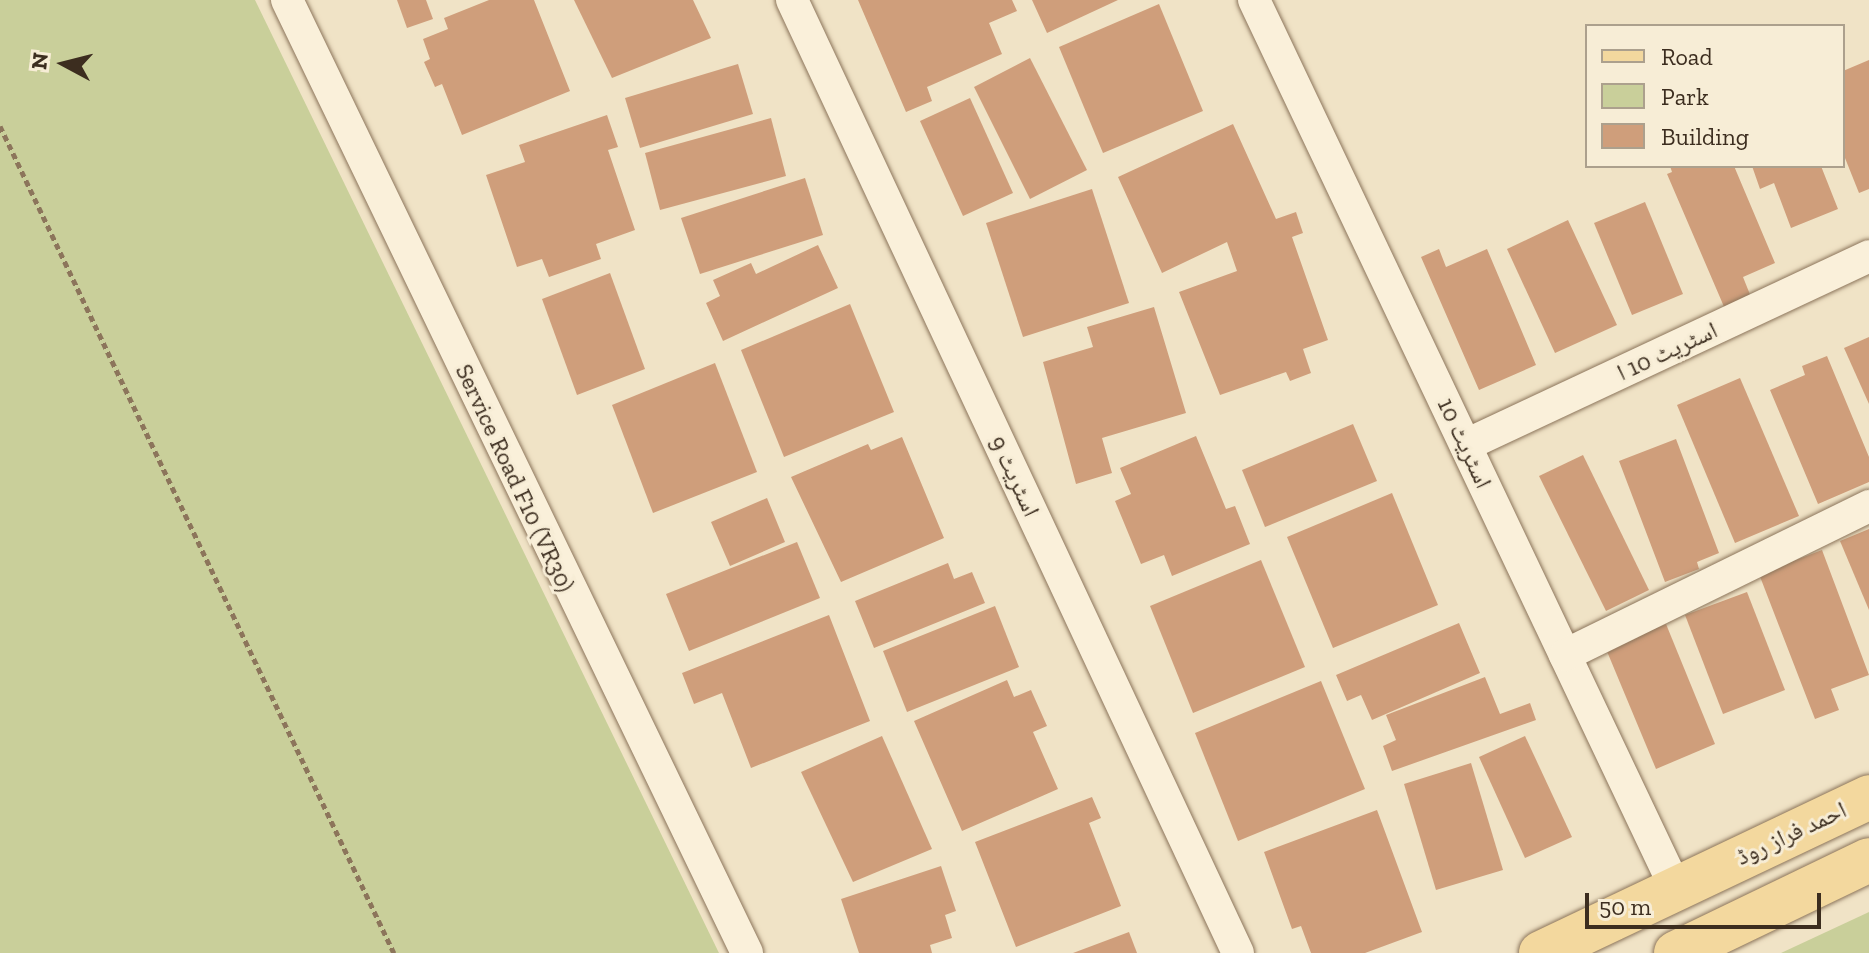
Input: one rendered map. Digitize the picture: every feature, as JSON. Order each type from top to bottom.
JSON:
[{"type":"main road","name":"احمد فراز روڈ","points":[[1541,953],[1869,797]]},
{"type":"main road","points":[[1676,953],[1869,860]]},
{"type":"street","name":"Service Road F10 (VR30)","points":[[287,0],[747,953]]},
{"type":"street","name":"اسٹریٹ 9","points":[[792,0],[1238,953]]},
{"type":"street","name":"اسٹریٹ 10","points":[[1254,0],[1675,887]]},
{"type":"street","name":"اسٹریٹ 10 ا","points":[[1466,445],[1869,256]]},
{"type":"street","points":[[1565,655],[1869,506]]},
{"type":"path","points":[[0,126],[394,953]]},
{"type":"green space","points":[[0,0],[255,0],[719,953],[0,953]]},
{"type":"green space","points":[[1869,912],[1869,953],[1781,953]]},
{"type":"building","points":[[397,0],[426,0],[433,19],[407,28]]},
{"type":"building","points":[[489,0],[534,0],[570,91],[462,135],[442,84],[435,87],[424,62],[430,59],[423,39],[448,29],[444,18]]},
{"type":"building","points":[[574,0],[693,0],[711,38],[612,78]]},
{"type":"building","points":[[858,0],[1012,0],[1017,11],[989,23],[1002,54],[927,87],[932,101],[906,112]]},
{"type":"building","points":[[1032,0],[1118,0],[1047,33]]},
{"type":"building","points":[[1159,4],[1203,111],[1103,153],[1059,47]]},
{"type":"building","points":[[1030,58],[1087,170],[1030,199],[974,87]]},
{"type":"building","points":[[1869,60],[1869,189],[1859,193],[1845,158],[1845,70]]},
{"type":"building","points":[[738,64],[753,114],[640,148],[625,98]]},
{"type":"building","points":[[970,98],[1013,193],[963,216],[920,121]]},
{"type":"building","points":[[607,115],[618,147],[608,150],[635,230],[596,244],[601,259],[549,277],[542,259],[517,267],[486,175],[525,162],[519,145]]},
{"type":"building","points":[[771,118],[786,176],[660,210],[645,153]]},
{"type":"building","points":[[1233,124],[1276,219],[1296,212],[1303,233],[1292,237],[1328,340],[1303,349],[1311,373],[1290,381],[1286,372],[1220,395],[1179,292],[1237,271],[1227,242],[1162,273],[1118,177]]},
{"type":"building","points":[[1671,168],[1735,168],[1775,263],[1743,277],[1751,297],[1725,309],[1667,174],[1672,172]]},
{"type":"building","points":[[1753,168],[1822,168],[1838,209],[1791,228],[1774,183],[1760,189]]},
{"type":"building","points":[[805,178],[823,235],[700,274],[681,218]]},
{"type":"building","points":[[1092,189],[1129,303],[1023,337],[986,223]]},
{"type":"building","points":[[1645,202],[1683,294],[1632,315],[1594,223]]},
{"type":"building","points":[[1568,220],[1617,325],[1555,353],[1507,249]]},
{"type":"building","points":[[818,245],[838,288],[723,341],[706,303],[720,296],[713,280],[751,263],[756,274]]},
{"type":"building","points":[[1439,249],[1446,267],[1487,249],[1536,365],[1479,390],[1421,257]]},
{"type":"building","points":[[610,273],[645,369],[577,395],[542,299]]},
{"type":"building","points":[[850,304],[894,412],[784,457],[741,350]]},
{"type":"building","points":[[1154,307],[1186,413],[1102,438],[1112,473],[1076,484],[1043,362],[1093,347],[1087,327]]},
{"type":"building","points":[[1869,337],[1869,404],[1844,348]]},
{"type":"building","points":[[1827,356],[1869,457],[1869,482],[1818,504],[1770,390],[1805,375],[1802,366]]},
{"type":"building","points":[[715,363],[757,472],[653,513],[612,405]]},
{"type":"building","points":[[1740,378],[1799,516],[1735,543],[1677,405]]},
{"type":"building","points":[[1353,424],[1377,481],[1265,527],[1242,470]]},
{"type":"building","points":[[1196,436],[1226,509],[1235,506],[1250,544],[1172,576],[1164,555],[1141,564],[1115,501],[1131,494],[1120,468]]},
{"type":"building","points":[[902,437],[944,538],[841,582],[791,477],[868,444],[871,450]]},
{"type":"building","points":[[1676,439],[1719,553],[1697,562],[1699,569],[1665,582],[1619,461]]},
{"type":"building","points":[[1583,455],[1649,590],[1606,611],[1539,476]]},
{"type":"building","points":[[1392,493],[1438,605],[1333,648],[1287,537]]},
{"type":"building","points":[[767,498],[785,542],[730,566],[711,522]]},
{"type":"building","points":[[1869,529],[1869,610],[1840,541]]},
{"type":"building","points":[[797,542],[820,598],[689,651],[666,594]]},
{"type":"building","points":[[1822,550],[1869,675],[1831,689],[1839,710],[1815,719],[1759,574]]},
{"type":"building","points":[[1261,560],[1305,667],[1193,713],[1150,606]]},
{"type":"building","points":[[948,563],[954,579],[972,572],[985,603],[874,648],[855,601]]},
{"type":"building","points":[[1747,592],[1785,690],[1723,714],[1685,615]]},
{"type":"building","points":[[995,606],[1019,667],[907,712],[883,651]]},
{"type":"building","points":[[829,615],[870,721],[751,768],[722,693],[694,704],[682,673]]},
{"type":"building","points":[[1459,623],[1480,673],[1372,720],[1361,695],[1347,701],[1336,675]]},
{"type":"building","points":[[1666,624],[1715,744],[1656,769],[1606,649]]},
{"type":"building","points":[[1485,677],[1500,714],[1530,703],[1536,720],[1392,771],[1383,746],[1396,740],[1386,715]]},
{"type":"building","points":[[1007,680],[1014,697],[1031,690],[1047,726],[1033,732],[1058,789],[962,831],[914,721]]},
{"type":"building","points":[[1321,681],[1365,789],[1238,841],[1195,733]]},
{"type":"building","points":[[882,736],[932,849],[853,882],[801,772]]},
{"type":"building","points":[[1525,736],[1572,837],[1525,858],[1479,757]]},
{"type":"building","points":[[1471,763],[1503,870],[1436,890],[1404,784]]},
{"type":"building","points":[[1092,797],[1101,818],[1089,823],[1121,906],[1016,947],[975,842]]},
{"type":"building","points":[[1377,810],[1422,932],[1365,953],[1311,953],[1301,926],[1292,929],[1264,852]]},
{"type":"building","points":[[941,866],[956,911],[945,915],[952,938],[930,945],[932,953],[859,953],[841,899]]},
{"type":"building","points":[[1129,932],[1137,953],[1073,953]]}]
